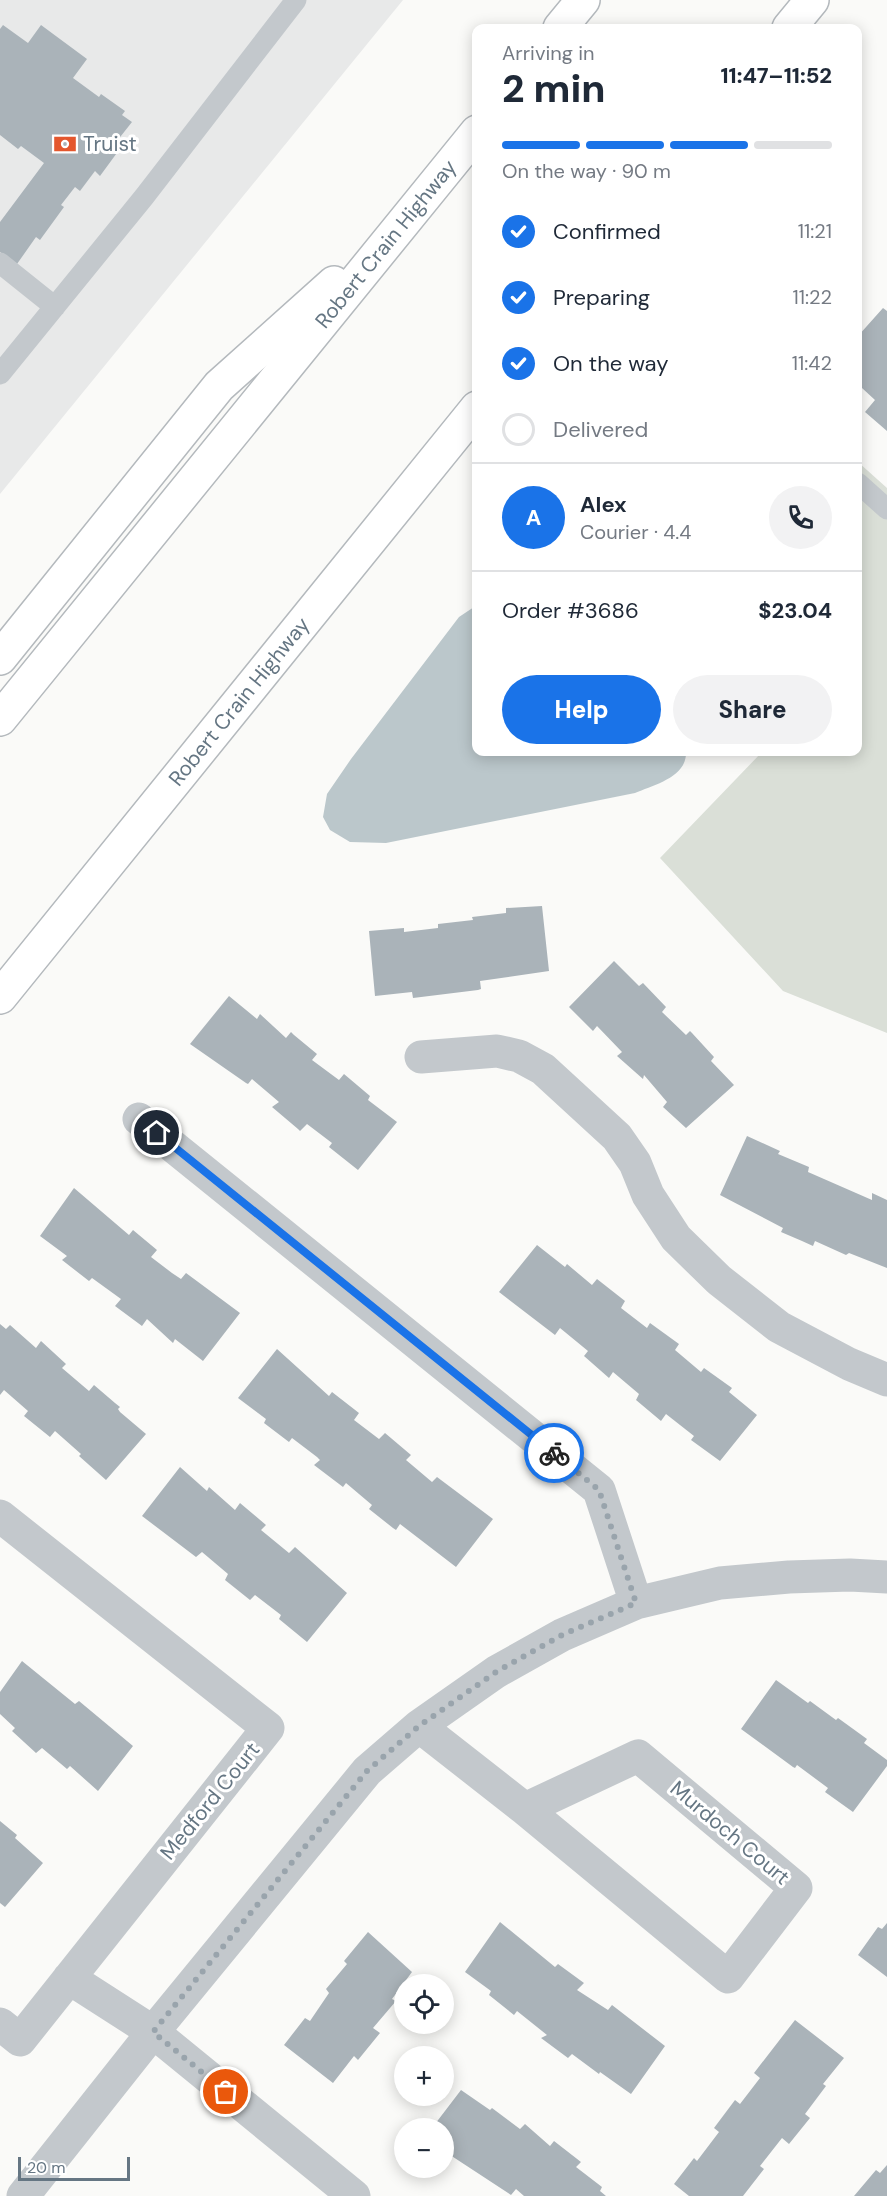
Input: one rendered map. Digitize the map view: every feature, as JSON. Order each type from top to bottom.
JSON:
[{"type":"highway","points":[[563,24],[583,0]]},
{"type":"highway","points":[[792,24],[812,0]]},
{"type":"highway","name":"Robert Crain Highway","points":[[0,719],[472,138]]},
{"type":"highway","points":[[0,658],[219,386],[409,216]]},
{"type":"highway","name":"Robert Crain Highway","points":[[0,997],[472,414]]},
{"type":"street","points":[[421,1057],[498,1051],[519,1056],[543,1069],[617,1137],[635,1163],[648,1195],[676,1238],[719,1280],[779,1327],[849,1364],[887,1380]]},
{"type":"street","points":[[139,1119],[599,1490],[636,1603]]},
{"type":"street","name":"Medford Court","points":[[0,1516],[268,1728],[69,1978]]},
{"type":"street","points":[[23,2196],[153,2032],[367,1771],[419,1726],[496,1672],[562,1635],[636,1603],[720,1583],[789,1576],[887,1577]]},
{"type":"street","name":"Murdoch Court","points":[[419,1726],[525,1809],[728,1977],[796,1888],[638,1756],[525,1809]]},
{"type":"street","points":[[0,2024],[20,2040],[69,1978],[153,2032],[354,2196]]},
{"type":"lane","points":[[0,375],[144,197],[296,0]]},
{"type":"lane","points":[[0,263],[55,307]]},
{"type":"lane","points":[[862,487],[887,509]]},
{"type":"shaded area","points":[[0,0],[403,0],[0,494]]},
{"type":"shaded area","points":[[862,466],[887,488],[887,1033],[783,991],[660,858],[758,756],[862,756]]},
{"type":"shaded area","points":[[472,608],[472,756],[686,756],[681,768],[668,779],[635,793],[386,843],[350,842],[330,830],[323,817],[327,794],[459,617]]},
{"type":"building","name":"Truist","points":[[3,25],[28,43],[41,25],[87,59],[73,78],[99,97],[101,94],[125,111],[122,115],[132,122],[117,141],[122,146],[100,176],[95,171],[80,191],[75,187],[61,205],[64,207],[40,240],[36,237],[17,264],[0,252],[0,222],[44,163],[21,146],[18,149],[0,135],[0,29]]},
{"type":"building","points":[[883,308],[887,311],[887,431],[865,412],[875,400],[862,388],[862,332]]},
{"type":"building","points":[[542,906],[549,971],[480,981],[481,989],[478,990],[413,998],[412,992],[375,996],[369,931],[404,928],[404,932],[438,928],[438,924],[506,913],[506,908]]},
{"type":"building","points":[[614,961],[639,986],[643,983],[666,1007],[662,1012],[686,1035],[690,1031],[692,1033],[714,1057],[711,1061],[734,1085],[686,1128],[663,1107],[667,1102],[644,1075],[643,1079],[617,1056],[622,1052],[597,1026],[593,1031],[569,1007]]},
{"type":"building","points":[[229,996],[257,1019],[260,1014],[286,1038],[291,1032],[317,1054],[312,1060],[339,1080],[344,1074],[370,1096],[368,1100],[397,1122],[358,1170],[329,1147],[332,1143],[307,1124],[300,1131],[272,1107],[279,1102],[252,1079],[248,1084],[246,1083],[190,1044]]},
{"type":"building","points":[[747,1136],[780,1151],[778,1154],[809,1167],[808,1172],[872,1200],[872,1193],[887,1200],[887,1268],[849,1253],[846,1255],[815,1241],[813,1246],[781,1232],[783,1228],[720,1195]]},
{"type":"building","points":[[74,1188],[129,1235],[133,1230],[157,1250],[151,1257],[172,1273],[181,1279],[186,1273],[240,1313],[203,1361],[175,1339],[173,1343],[147,1319],[142,1326],[115,1306],[121,1299],[92,1278],[89,1281],[62,1260],[67,1256],[40,1236]]},
{"type":"building","points":[[537,1245],[565,1267],[567,1264],[592,1285],[597,1279],[625,1301],[621,1308],[647,1328],[650,1323],[679,1344],[675,1350],[701,1372],[704,1368],[732,1388],[729,1392],[757,1415],[720,1461],[691,1440],[694,1436],[666,1414],[661,1421],[636,1400],[639,1394],[613,1372],[609,1378],[584,1356],[588,1351],[560,1328],[555,1335],[499,1292]]},
{"type":"building","points":[[0,1324],[6,1329],[10,1325],[36,1348],[41,1341],[66,1364],[62,1368],[89,1391],[94,1385],[120,1407],[118,1409],[120,1412],[146,1434],[106,1480],[55,1431],[50,1437],[24,1416],[28,1411],[4,1390],[0,1395]]},
{"type":"building","points":[[277,1349],[329,1396],[332,1392],[359,1413],[354,1420],[379,1439],[385,1433],[411,1455],[406,1460],[432,1482],[437,1477],[493,1519],[456,1567],[400,1524],[396,1530],[393,1528],[369,1509],[372,1505],[346,1483],[343,1487],[314,1465],[320,1460],[317,1457],[292,1438],[289,1442],[264,1423],[266,1419],[238,1398]]},
{"type":"building","points":[[180,1467],[207,1491],[209,1487],[235,1510],[240,1503],[266,1525],[261,1530],[289,1553],[295,1547],[347,1593],[307,1642],[279,1619],[281,1615],[255,1595],[250,1600],[225,1580],[228,1574],[202,1552],[196,1557],[142,1516]]},
{"type":"building","points":[[22,1661],[75,1704],[79,1701],[133,1746],[98,1791],[70,1766],[67,1769],[42,1748],[36,1753],[12,1731],[15,1728],[0,1714],[0,1692]]},
{"type":"building","points":[[776,1680],[808,1703],[810,1701],[836,1720],[838,1718],[867,1739],[864,1743],[887,1760],[887,1766],[853,1812],[825,1792],[828,1788],[797,1765],[793,1767],[741,1729]]},
{"type":"building","points":[[0,1821],[17,1835],[15,1838],[43,1863],[5,1907],[0,1903]]},
{"type":"building","points":[[500,1922],[555,1967],[558,1964],[584,1983],[577,1990],[608,2010],[612,2005],[665,2046],[631,2094],[572,2054],[568,2058],[541,2038],[547,2035],[517,2011],[514,2015],[489,1995],[491,1991],[465,1972]]},
{"type":"building","points":[[887,1923],[887,1977],[858,1955],[878,1927],[882,1929]]},
{"type":"building","points":[[368,1932],[412,1972],[411,1974],[394,1974],[392,1999],[394,2003],[373,2028],[380,2033],[358,2060],[354,2056],[333,2083],[284,2045],[305,2018],[310,2021],[329,1993],[326,1989],[347,1964],[344,1961]]},
{"type":"building","points":[[795,2020],[844,2058],[823,2084],[826,2086],[805,2114],[810,2118],[789,2144],[782,2138],[760,2166],[764,2169],[743,2196],[689,2196],[674,2184],[694,2158],[697,2161],[719,2132],[714,2128],[735,2100],[740,2104],[760,2078],[754,2073]]},
{"type":"building","points":[[461,2090],[490,2110],[492,2108],[520,2129],[525,2124],[550,2146],[554,2141],[581,2162],[576,2167],[602,2187],[600,2191],[606,2196],[524,2196],[516,2189],[511,2195],[454,2158],[454,2118],[440,2118],[449,2106],[454,2106],[454,2099]]},
{"type":"building","points":[[887,2165],[887,2196],[854,2196],[876,2170],[880,2173]]},
{"type":"way so far","points":[[226,2092],[153,2032],[367,1771],[419,1726],[496,1672],[562,1635],[636,1603],[599,1490],[554,1453]]},
{"type":"place","name":"Truist","points":[[65,144]]},
{"type":"route","points":[[157,1133],[554,1453]]}]
